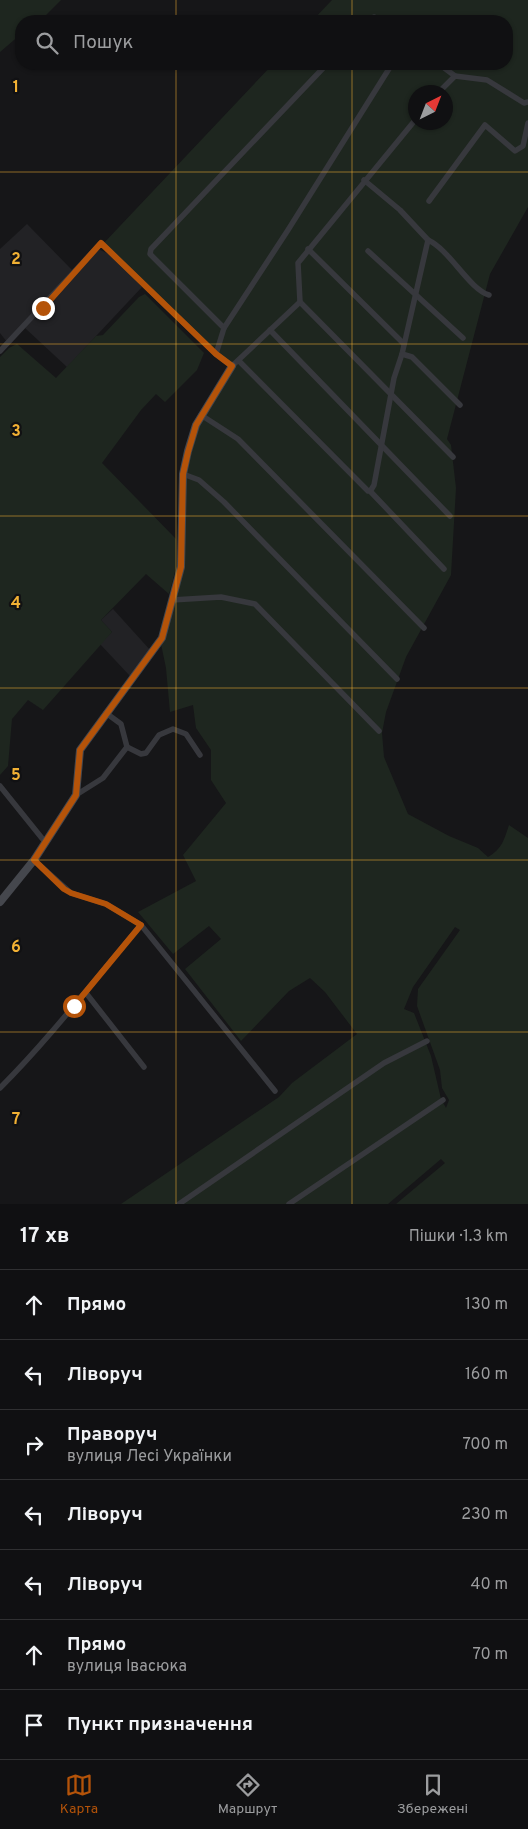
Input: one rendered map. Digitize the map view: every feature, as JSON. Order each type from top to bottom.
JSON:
[{"type":"street","points":[[224,328],[150,254],[151,249],[321,70]]},
{"type":"street","points":[[216,354],[224,328],[388,70]]},
{"type":"street","points":[[446,70],[455,76],[487,80],[524,103],[528,102]]},
{"type":"street","points":[[446,85],[455,76]]},
{"type":"street","points":[[429,201],[485,125],[516,151],[523,146],[528,123]]},
{"type":"street","points":[[408,128],[308,249],[297,267],[300,302],[453,457]]},
{"type":"street","points":[[364,180],[400,210],[481,291],[489,295]]},
{"type":"street","points":[[370,491],[374,485],[414,293],[428,240]]},
{"type":"street","points":[[0,351],[43,308],[81,263],[101,243],[216,354],[232,366]]},
{"type":"street","points":[[308,249],[404,344]]},
{"type":"street","points":[[368,250],[463,338]]},
{"type":"street","points":[[76,795],[80,750],[159,642],[181,567],[183,474],[196,425],[232,366],[300,302]]},
{"type":"street","points":[[270,330],[450,516]]},
{"type":"street","points":[[402,354],[412,357],[460,405]]},
{"type":"street","points":[[239,361],[360,486],[370,491],[444,569]]},
{"type":"street","points":[[202,415],[238,439],[424,628]]},
{"type":"street","points":[[183,474],[199,480],[224,502],[397,679]]},
{"type":"street","points":[[172,600],[221,597],[255,604],[379,731]]},
{"type":"street","points":[[106,714],[121,724],[127,747],[141,754],[146,753],[159,735],[173,729],[186,734],[200,755]]},
{"type":"street","points":[[0,902],[34,860],[76,795],[103,778],[127,747]]},
{"type":"street","points":[[0,786],[46,842]]},
{"type":"street","points":[[34,860],[64,889],[106,904],[141,925],[275,1091]]},
{"type":"street","points":[[0,1088],[26,1062],[86,993],[141,925]]},
{"type":"street","points":[[86,993],[144,1067]]},
{"type":"street","points":[[179,1204],[384,1063],[427,1041]]},
{"type":"street","points":[[289,1204],[443,1100]]},
{"type":"shaded area","points":[[0,0],[61,0],[46,15],[15,15],[15,39],[0,52]]},
{"type":"shaded area","points":[[332,0],[528,0],[528,207],[490,274],[447,439],[451,445],[456,488],[451,575],[406,657],[386,712],[382,733],[384,757],[408,814],[449,836],[478,848],[488,857],[493,854],[504,840],[509,825],[528,838],[528,1204],[396,1204],[445,1163],[441,1159],[388,1204],[121,1204],[279,1097],[292,1083],[357,1034],[325,992],[310,978],[289,991],[241,1041],[185,969],[221,939],[209,926],[173,954],[138,912],[196,881],[183,855],[226,803],[211,780],[211,750],[196,728],[193,705],[170,712],[166,668],[161,644],[180,574],[186,466],[199,422],[235,365],[205,346],[103,244],[267,70],[513,70],[513,15],[318,15]],"holes":[[[455,927],[460,930],[418,989],[417,1006],[440,1070],[442,1088],[449,1100],[446,1108],[441,1099],[431,1056],[414,1013],[404,1009],[413,987]]]},
{"type":"shaded area","points":[[27,224],[72,270],[7,342],[0,333],[0,249]]},
{"type":"shaded area","points":[[98,249],[109,254],[142,287],[67,367],[25,328]]},
{"type":"shaded area","points":[[145,294],[204,353],[197,370],[165,402],[156,394],[141,410],[102,463],[176,539],[176,568],[169,594],[146,574],[101,620],[112,632],[43,710],[28,700],[12,719],[8,766],[0,775],[0,357],[9,348],[17,344],[56,378],[96,336],[103,335],[139,297]]},
{"type":"shaded area","points":[[113,609],[151,651],[130,676],[100,644],[112,632],[101,620]]},
{"type":"route","points":[[43,308],[81,263],[101,243],[216,354],[232,366],[196,425],[188,452],[183,474],[181,567],[162,638],[80,750],[76,795],[34,860],[64,889],[106,904],[141,925],[74,1006]]}]
